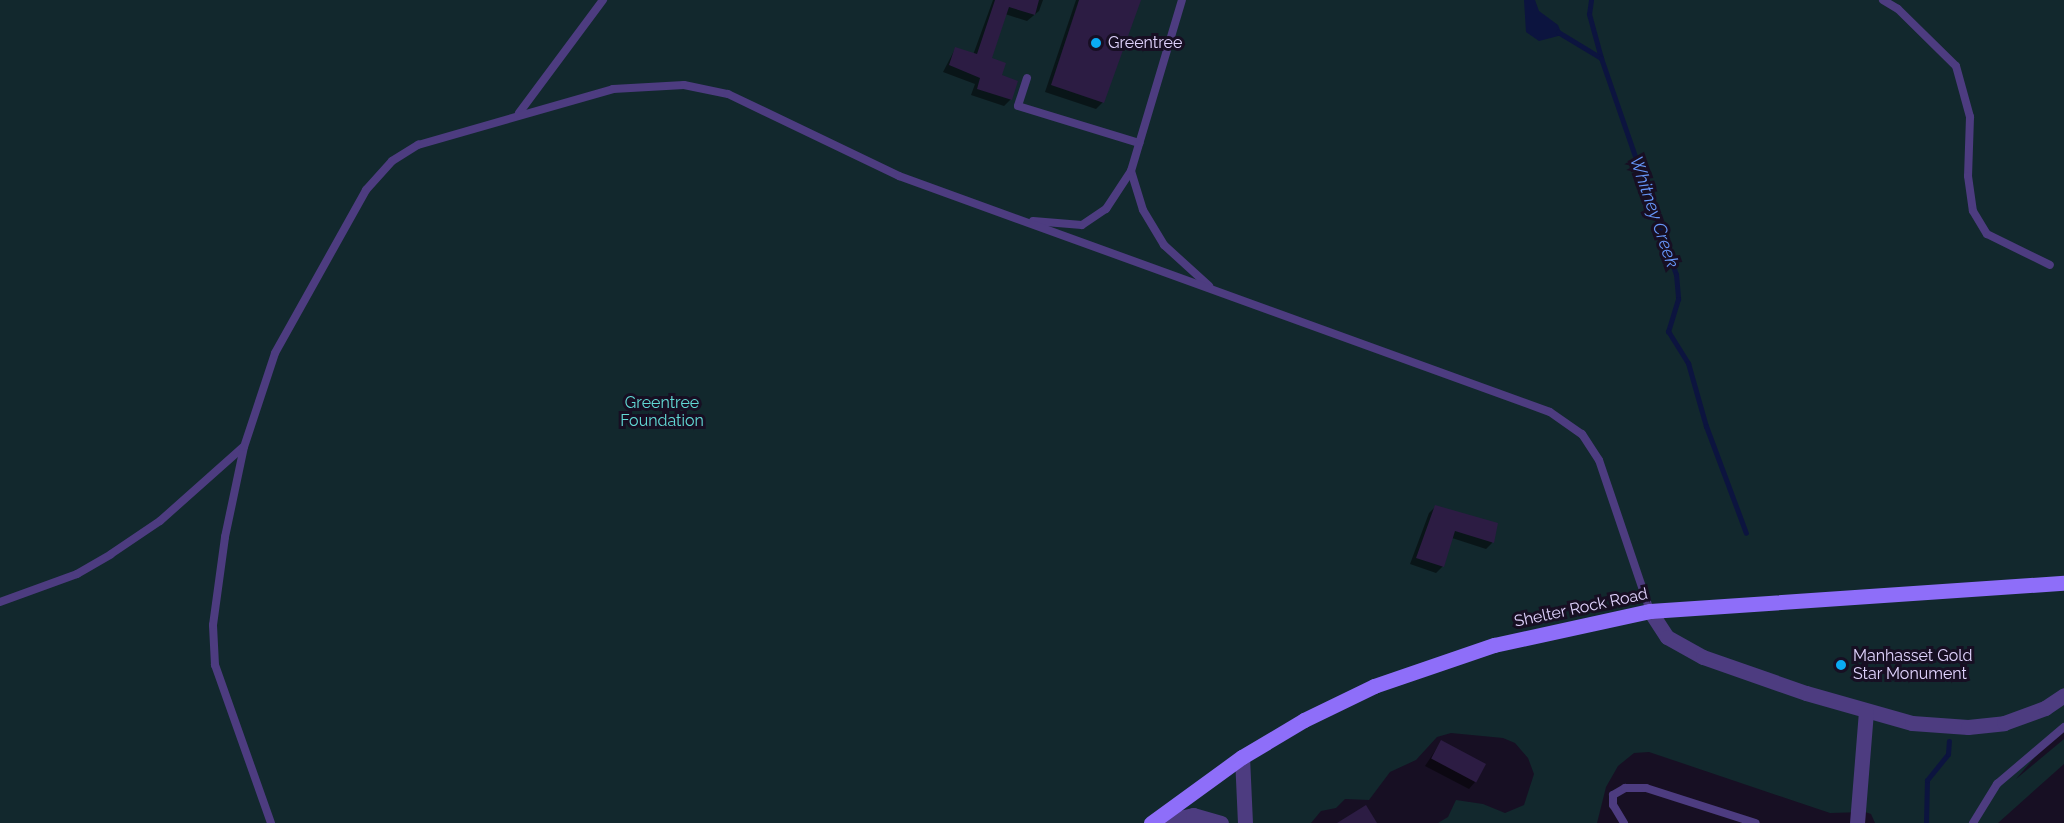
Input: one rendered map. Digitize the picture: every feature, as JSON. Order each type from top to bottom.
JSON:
[{"type":"main road","name":"Shelter Rock Road","points":[[1150,823],[1242,757],[1305,720],[1374,686],[1435,662],[1594,621],[1650,611],[2064,582]]},
{"type":"street","points":[[1650,611],[1667,637],[1703,657],[1866,711],[1912,723],[1968,727],[2022,718],[2064,695]]},
{"type":"street","points":[[1857,823],[1866,711]]},
{"type":"street","points":[[1242,757],[1245,823]]},
{"type":"street","points":[[1156,823],[1192,815],[1221,823]]},
{"type":"lane","points":[[519,113],[603,0]]},
{"type":"lane","points":[[1022,220],[1082,225],[1106,209],[1131,171],[1182,0]]},
{"type":"lane","points":[[1883,0],[1898,9],[1956,66],[1970,117],[1968,176],[1973,210],[1988,234],[2050,265]]},
{"type":"lane","points":[[1027,78],[1018,106],[1139,142]]},
{"type":"lane","points":[[271,823],[215,665],[213,625],[225,537],[244,447],[275,353],[366,190],[392,161],[418,145],[519,113],[613,89],[684,85],[728,94],[899,176],[1550,412],[1582,434],[1599,460],[1650,611]]},
{"type":"lane","points":[[1131,171],[1143,210],[1164,245],[1212,289]]},
{"type":"lane","points":[[0,602],[77,574],[111,555],[160,521],[244,447]]},
{"type":"lane","points":[[1972,823],[1997,784],[2064,727]]},
{"type":"lane","points":[[1624,823],[1612,805],[1613,795],[1625,788],[1646,788],[1756,823]]},
{"type":"green space","name":"Greentree Foundation","points":[[0,0],[2064,0],[2064,724],[2016,779],[2064,739],[2064,764],[1998,823],[1875,823],[1871,814],[1865,812],[1830,813],[1649,752],[1634,753],[1618,766],[1606,787],[1597,823],[1438,823],[1448,817],[1456,800],[1483,804],[1505,813],[1524,805],[1534,774],[1528,758],[1515,743],[1503,738],[1451,733],[1437,737],[1416,760],[1390,772],[1369,800],[1345,799],[1336,808],[1321,811],[1311,823],[0,823]]},
{"type":"shaded area","points":[[1524,0],[1535,0],[1539,11],[1558,25],[1562,35],[1539,41],[1526,32]]},
{"type":"building","points":[[995,0],[1039,0],[1035,15],[1009,7],[992,58],[1006,63],[1002,75],[1018,81],[1012,100],[977,89],[980,78],[949,65],[955,47],[977,54]]},
{"type":"building","name":"Greentree","points":[[1079,0],[1141,0],[1104,103],[1051,85]]},
{"type":"building","points":[[1435,505],[1498,523],[1494,543],[1455,531],[1444,567],[1416,558]]},
{"type":"building","points":[[1441,740],[1486,764],[1476,782],[1431,759]]},
{"type":"building","points":[[1366,805],[1377,823],[1337,823]]},
{"type":"waterway","name":"Whitney Creek","points":[[1591,0],[1589,14],[1601,58]]},
{"type":"waterway","name":"Whitney Creek","points":[[1558,32],[1601,58],[1676,274],[1678,299],[1668,331],[1688,363],[1706,426],[1746,533]]},
{"type":"waterway","name":"Whitney Creek","points":[[1926,823],[1927,780],[1948,754],[1949,741]]},
{"type":"place","name":"Greentree","points":[[1096,43]]},
{"type":"place","name":"Manhasset Gold Star Monument","points":[[1841,665]]}]
